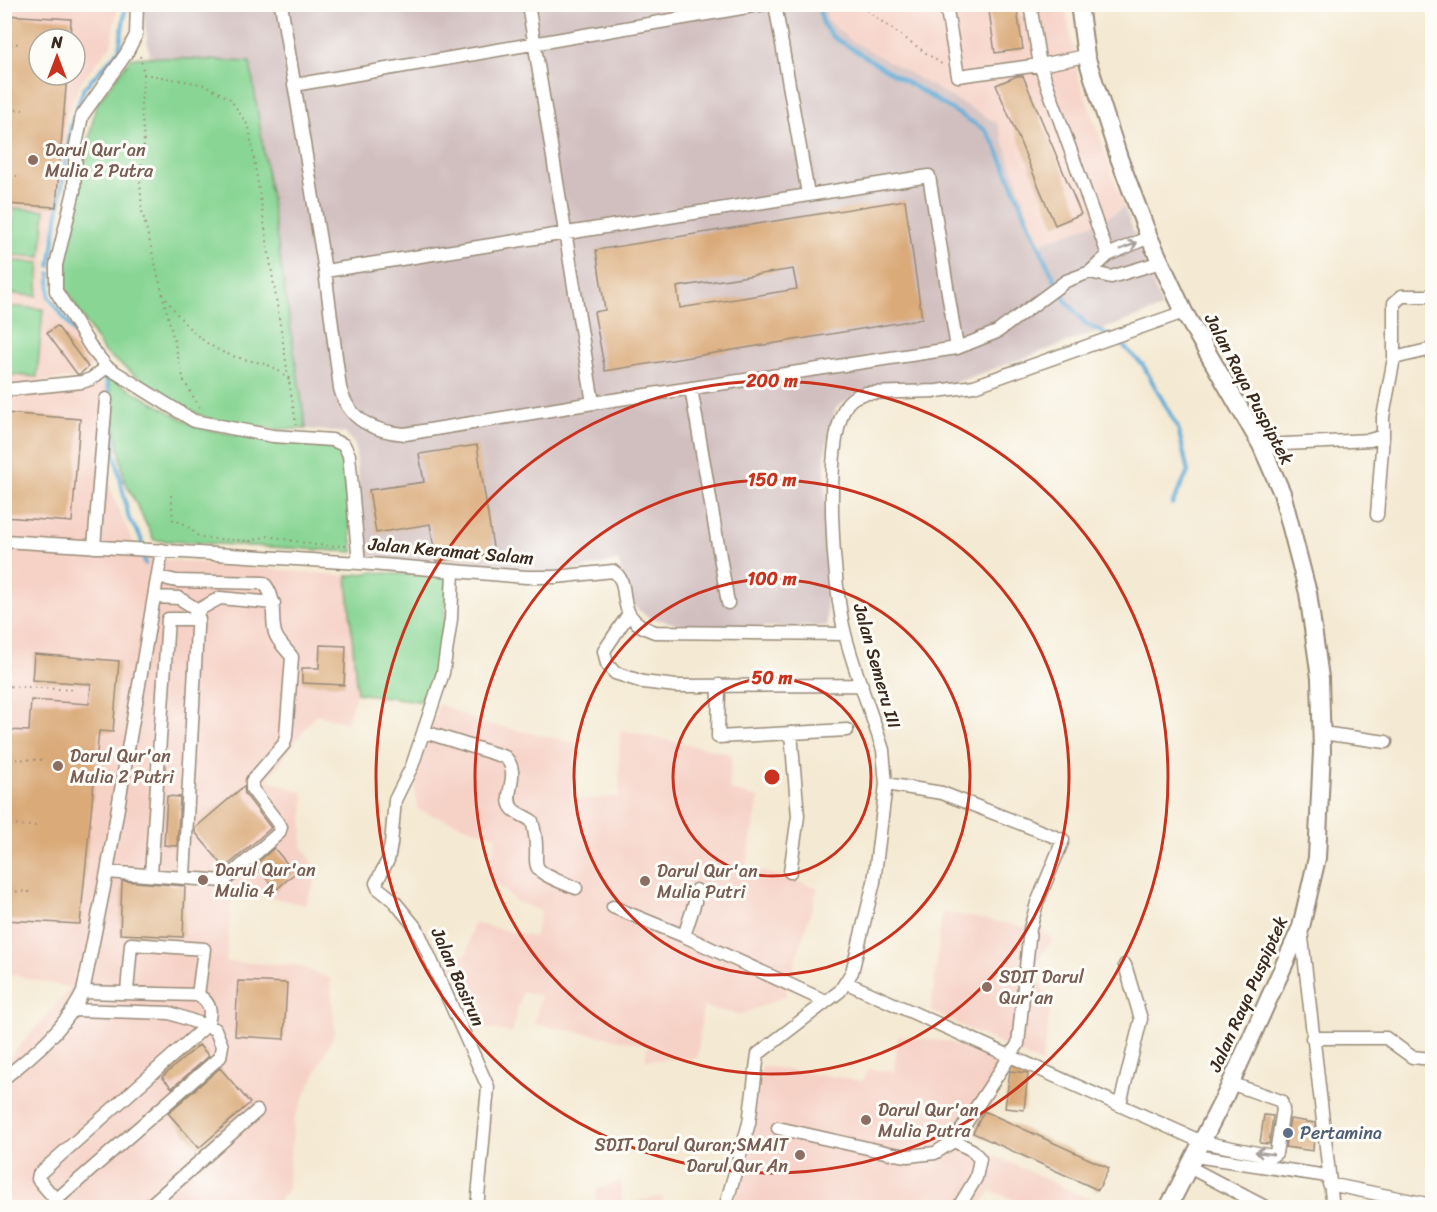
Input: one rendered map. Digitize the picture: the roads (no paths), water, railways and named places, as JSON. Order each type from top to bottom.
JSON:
[{"type":"main road","name":"Jalan Raya Puspiptek","points":[[1079,4],[1086,56],[1119,158],[1149,237],[1185,312],[1261,445],[1284,501],[1308,593],[1320,678],[1322,733],[1317,858],[1300,927],[1230,1083],[1168,1208]]},
{"type":"street","name":"Jalan Keramat Salam","points":[[137,4],[136,35],[126,54],[90,101],[82,116],[76,145],[74,191],[57,265],[57,291],[92,350],[101,370],[194,421],[299,438],[332,440],[346,449],[359,563],[556,577],[613,571],[618,575],[628,615]]},
{"type":"street","points":[[281,4],[344,402],[370,428],[405,435],[592,403],[957,348],[997,332],[1066,281],[1090,272],[1108,255],[1149,237]]},
{"type":"street","points":[[528,4],[592,403]]},
{"type":"street","points":[[294,85],[765,4]]},
{"type":"street","points":[[775,4],[808,194]]},
{"type":"street","points":[[946,4],[958,76],[1086,56]]},
{"type":"street","points":[[1030,4],[1040,65],[1108,255]]},
{"type":"street","points":[[325,271],[929,176],[957,348]]},
{"type":"street","points":[[1090,272],[1111,277],[1161,261]]},
{"type":"street","points":[[1377,515],[1383,417],[1394,358],[1394,303],[1402,296],[1432,296]]},
{"type":"street","name":"Jalan Semeru III","points":[[847,983],[856,960],[874,882],[886,784],[883,750],[845,634],[836,583],[832,531],[838,433],[848,402],[866,393],[937,391],[974,386],[1185,312]]},
{"type":"street","points":[[1394,358],[1432,349]]},
{"type":"street","points":[[4,390],[82,382],[101,370]]},
{"type":"street","points":[[691,388],[728,603]]},
{"type":"street","points":[[94,547],[106,399]]},
{"type":"street","points":[[1261,445],[1383,436]]},
{"type":"street","points":[[4,541],[359,563]]},
{"type":"street","points":[[4,1078],[32,1057],[74,1010],[83,992],[107,872],[158,577],[156,550]]},
{"type":"street","name":"Jalan Basirun","points":[[453,571],[449,643],[443,673],[425,732],[412,766],[395,800],[390,852],[376,883],[378,888],[394,901],[417,929],[425,943],[488,1087],[477,1208]]},
{"type":"street","points":[[107,872],[184,876],[224,881],[279,833],[279,823],[252,789],[252,781],[284,744],[286,736],[292,657],[275,635],[274,603],[264,583],[177,580],[158,577]]},
{"type":"street","points":[[220,598],[216,587],[221,580]]},
{"type":"street","points":[[154,597],[179,598],[198,614]]},
{"type":"street","points":[[152,874],[168,619],[198,614],[220,598],[274,603]]},
{"type":"street","points":[[184,876],[198,614]]},
{"type":"street","points":[[845,634],[667,633],[638,625],[628,615],[604,651],[607,664],[615,673],[643,682],[676,686],[862,685]]},
{"type":"street","points":[[719,685],[718,737],[846,730]]},
{"type":"street","points":[[425,732],[505,757],[510,761],[513,772],[510,804],[512,810],[532,821],[536,833],[534,858],[537,868],[543,875],[576,888]]},
{"type":"street","points":[[790,872],[798,816],[791,733]]},
{"type":"street","points":[[1322,733],[1386,742]]},
{"type":"street","points":[[778,1128],[908,1156],[935,1153],[954,1141],[1018,1044],[1030,929],[1037,903],[1063,840],[942,793],[886,784]]},
{"type":"street","points":[[684,936],[695,902],[696,890]]},
{"type":"street","points":[[613,907],[684,936],[825,1001]]},
{"type":"street","points":[[1300,927],[1332,1208]]},
{"type":"street","points":[[127,992],[131,944],[204,949],[198,995]]},
{"type":"street","points":[[1120,1104],[1141,1018],[1125,965]]},
{"type":"street","points":[[725,1208],[749,1123],[758,1054],[847,983],[1120,1104],[1267,1208]]},
{"type":"street","points":[[74,1010],[170,1013],[206,1026],[216,1029],[220,1036],[220,1057],[54,1204],[39,1179],[39,1174],[206,1026],[211,1008],[207,1000],[198,995],[83,992]]},
{"type":"street","points":[[1312,1038],[1386,1038],[1412,1057],[1432,1059]]},
{"type":"street","points":[[1195,1155],[1272,1156],[1279,1149],[1283,1109],[1281,1101],[1230,1083]]},
{"type":"street","points":[[147,1208],[257,1112]]},
{"type":"street","points":[[954,1141],[972,1150],[980,1159],[976,1178],[958,1208]]},
{"type":"street","points":[[1195,1155],[1328,1180],[1432,1205]]},
{"type":"waterway","points":[[50,266],[71,126],[84,88],[119,50],[126,4]]},
{"type":"waterway","points":[[818,4],[823,24],[833,37],[985,130],[995,144],[1046,262],[1066,301],[1085,323],[1109,336]]},
{"type":"waterway","points":[[50,273],[49,297],[80,340]]},
{"type":"waterway","points":[[1116,339],[1143,365],[1178,428],[1188,472],[1172,504]]},
{"type":"waterway","points":[[94,361],[106,381],[110,398]]},
{"type":"waterway","points":[[111,405],[115,455],[129,519],[141,538],[145,564]]},
{"type":"place","name":"Darul Qur'an Mulia 2 Putra","points":[[33,160]]},
{"type":"place","name":"Darul Qur'an Mulia 2 Putri","points":[[58,766]]},
{"type":"place","name":"Darul Qur'an Mulia 4","points":[[203,880]]},
{"type":"place","name":"Darul Qur'an Mulia Putri","points":[[645,881]]},
{"type":"place","name":"SDIT Darul Qur'an","points":[[987,987]]},
{"type":"place","name":"Darul Qur'an Mulia Putra","points":[[866,1120]]},
{"type":"place","name":"Pertamina","points":[[1288,1133]]},
{"type":"place","name":"SDIT Darul Quran;SMAIT Darul Qur An","points":[[800,1155]]}]
